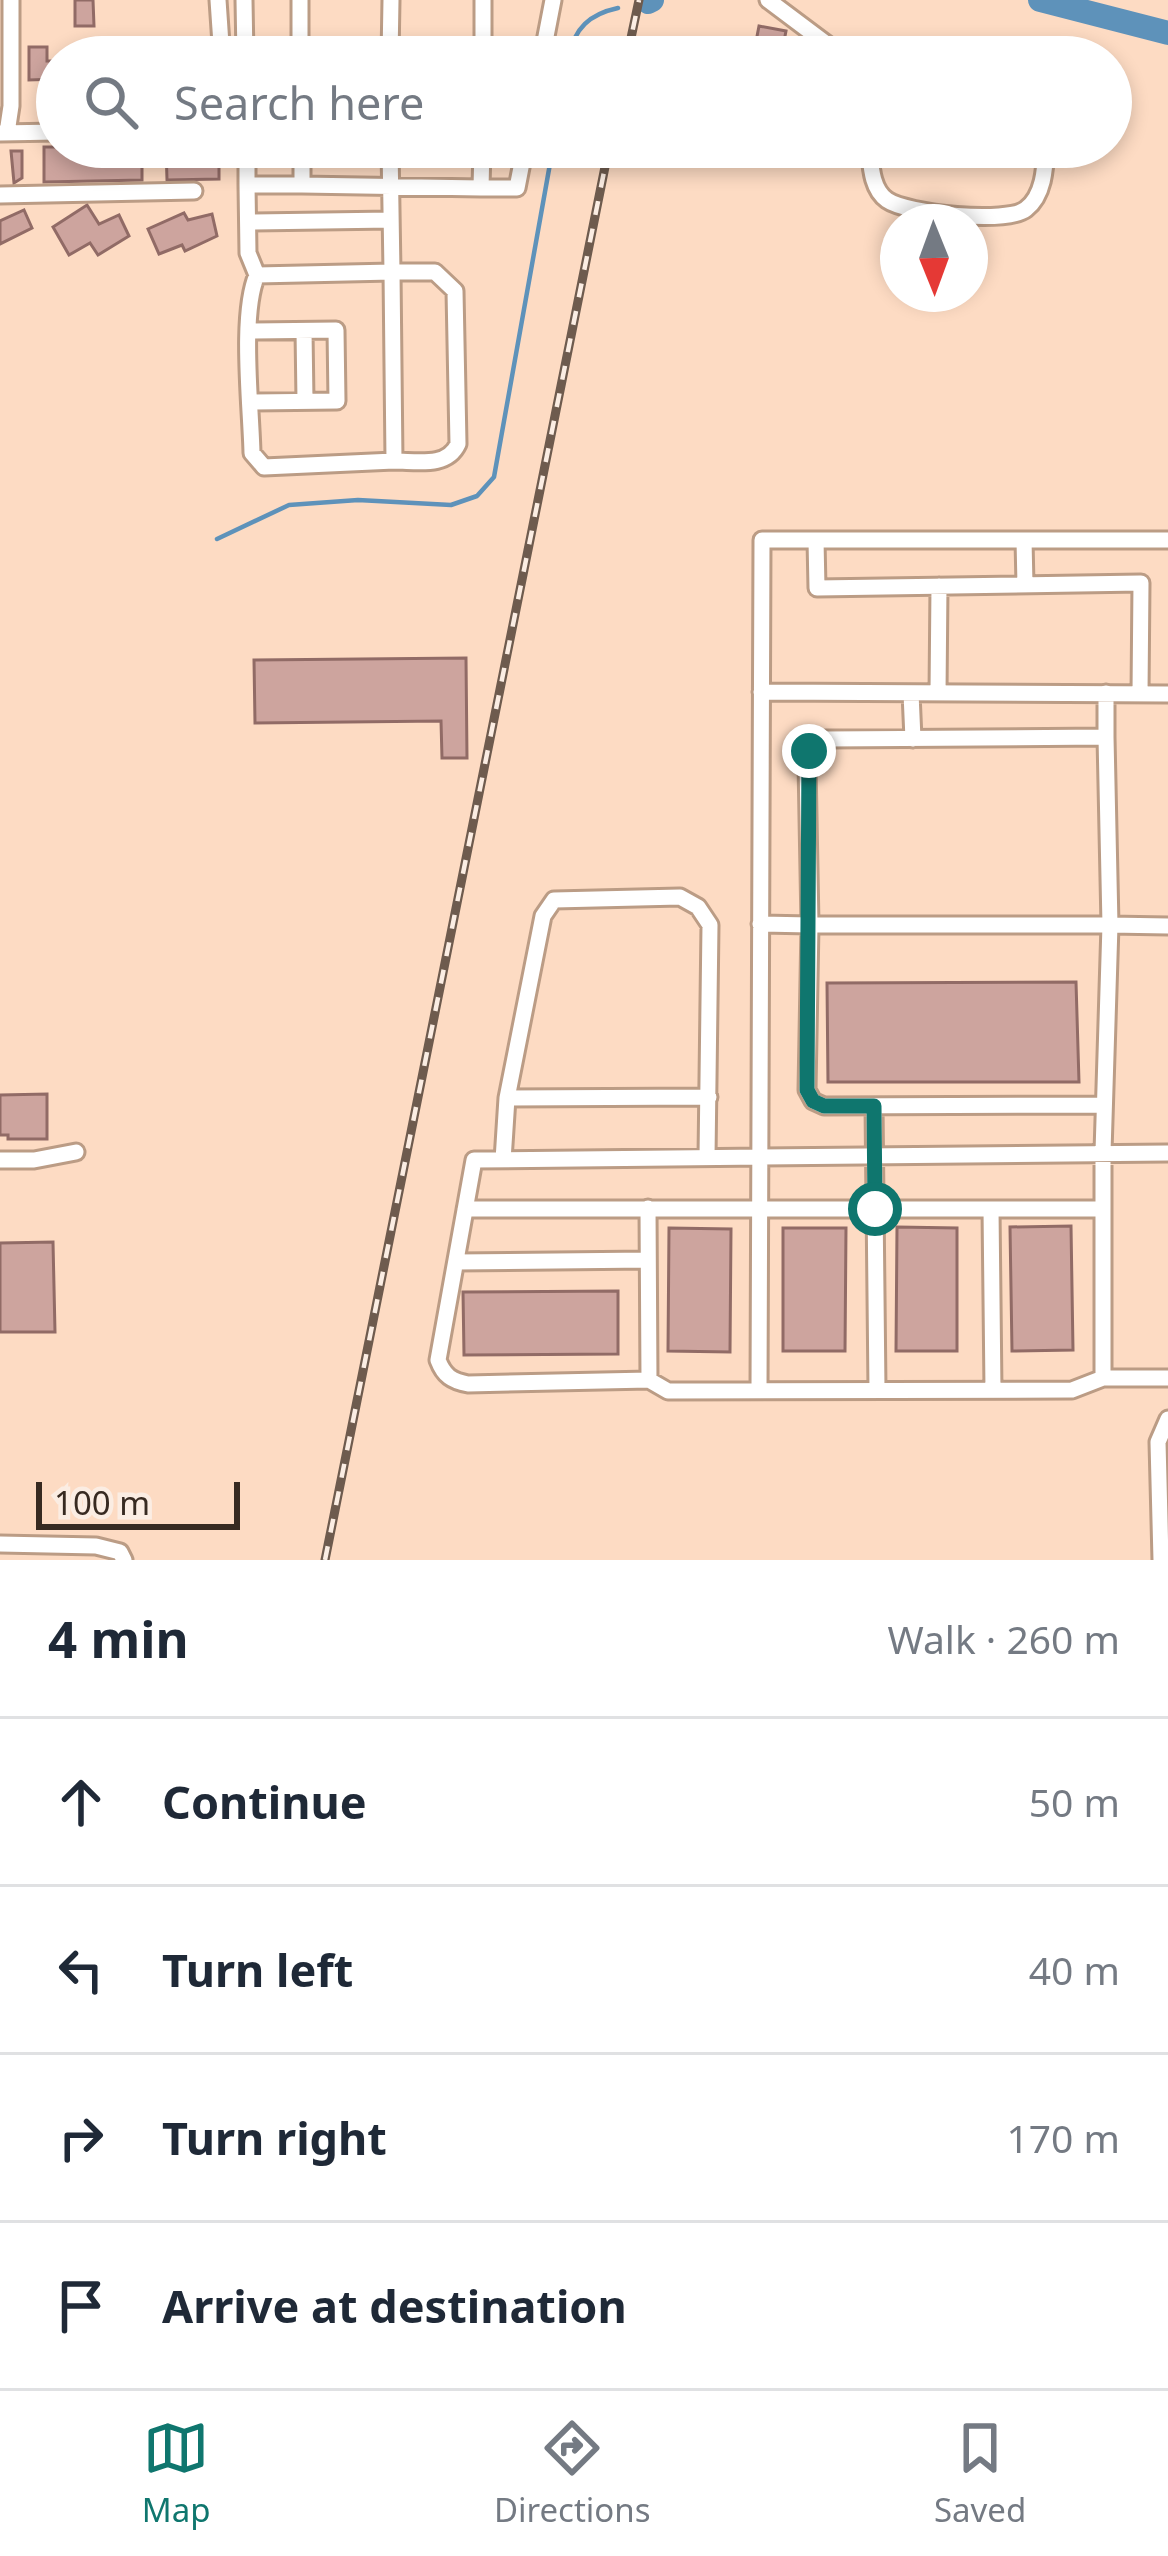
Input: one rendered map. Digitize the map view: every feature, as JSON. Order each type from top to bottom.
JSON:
[{"type":"street","points":[[11,0],[11,106],[3,133],[36,132]]},
{"type":"street","points":[[218,0],[220,36]]},
{"type":"street","points":[[244,0],[245,36]]},
{"type":"street","points":[[300,0],[301,36]]},
{"type":"street","points":[[390,36],[391,0]]},
{"type":"street","points":[[483,36],[484,0]]},
{"type":"street","points":[[546,36],[553,0]]},
{"type":"street","points":[[768,0],[819,36]]},
{"type":"street","points":[[247,168],[248,253],[257,274],[250,292],[252,453],[264,466],[442,460],[453,454],[458,444],[455,291],[435,272],[257,274]]},
{"type":"street","points":[[302,168],[302,184]]},
{"type":"street","points":[[391,168],[394,461]]},
{"type":"street","points":[[481,168],[481,188]]},
{"type":"street","points":[[247,185],[517,188],[521,168]]},
{"type":"street","points":[[873,168],[877,189],[887,200],[910,209],[989,217],[1017,215],[1031,206],[1043,168]]},
{"type":"street","points":[[0,195],[194,191]]},
{"type":"street","points":[[248,222],[391,220]]},
{"type":"street","points":[[250,332],[336,330],[337,401],[251,402]]},
{"type":"street","points":[[304,331],[304,401]]},
{"type":"street","points":[[759,1391],[762,540],[1168,540]]},
{"type":"street","points":[[816,540],[817,588],[1141,583],[1140,694]]},
{"type":"street","points":[[1024,540],[1025,585]]},
{"type":"street","points":[[938,693],[939,586]]},
{"type":"street","points":[[761,692],[1168,694]]},
{"type":"street","points":[[911,693],[913,739]]},
{"type":"street","points":[[1103,1378],[1102,1152],[1110,925],[1106,693]]},
{"type":"street","points":[[1104,1105],[824,1106],[813,1101],[807,1090],[809,751],[815,742],[1106,736]]},
{"type":"street","points":[[503,1160],[506,1098],[543,916],[554,900],[680,897],[698,907],[710,925],[707,1157]]},
{"type":"street","points":[[760,924],[1168,926]]},
{"type":"street","points":[[506,1098],[709,1097]]},
{"type":"street","points":[[874,1106],[877,1390]]},
{"type":"street","points":[[0,1160],[76,1153]]},
{"type":"street","points":[[1168,1153],[474,1160],[438,1360],[454,1381],[649,1380],[668,1391],[1072,1390],[1103,1378],[1168,1378]]},
{"type":"street","points":[[648,1208],[649,1380]]},
{"type":"street","points":[[465,1209],[1102,1209]]},
{"type":"street","points":[[991,1209],[993,1390]]},
{"type":"street","points":[[456,1262],[648,1261]]},
{"type":"street","points":[[1161,1560],[1159,1442],[1168,1419]]},
{"type":"street","points":[[0,1544],[96,1546],[120,1552],[124,1560]]},
{"type":"building","points":[[75,0],[93,0],[94,26],[75,26]]},
{"type":"building","points":[[759,26],[786,31],[785,36],[757,36]]},
{"type":"building","points":[[29,47],[36,47],[36,80],[29,80]]},
{"type":"building","points":[[11,151],[22,151],[22,178],[14,183]]},
{"type":"building","points":[[44,168],[142,168],[142,180],[44,182]]},
{"type":"building","points":[[167,168],[219,168],[219,179],[167,180]]},
{"type":"building","points":[[87,205],[99,224],[119,215],[129,236],[98,255],[90,243],[69,255],[53,227]]},
{"type":"building","points":[[24,210],[32,228],[0,244],[0,221]]},
{"type":"building","points":[[184,213],[188,220],[212,214],[217,236],[185,251],[182,245],[159,254],[148,229]]},
{"type":"building","points":[[466,658],[467,758],[442,758],[441,721],[255,723],[254,660]]},
{"type":"building","points":[[1076,982],[1079,1082],[828,1082],[827,983]]},
{"type":"building","points":[[47,1094],[47,1139],[0,1135],[0,1095]]},
{"type":"building","points":[[1071,1226],[1073,1350],[1012,1351],[1010,1227]]},
{"type":"building","points":[[897,1227],[957,1228],[957,1351],[896,1351]]},
{"type":"building","points":[[669,1228],[731,1229],[730,1352],[668,1351]]},
{"type":"building","points":[[783,1228],[846,1228],[845,1351],[783,1351]]},
{"type":"building","points":[[53,1242],[55,1332],[0,1332],[0,1243]]},
{"type":"building","points":[[618,1291],[618,1354],[464,1355],[463,1292]]},
{"type":"waterway","points":[[648,2],[652,0]]},
{"type":"waterway","points":[[1040,0],[1168,33]]},
{"type":"waterway","points":[[576,36],[599,14],[618,8]]},
{"type":"waterway","points":[[217,539],[289,505],[358,500],[451,505],[477,496],[494,477],[549,168]]},
{"type":"railway","points":[[631,36],[639,0]]},
{"type":"railway","points":[[325,1560],[605,168]]},
{"type":"route","points":[[809,751],[807,1090],[813,1101],[824,1106],[874,1106],[875,1209]]}]
